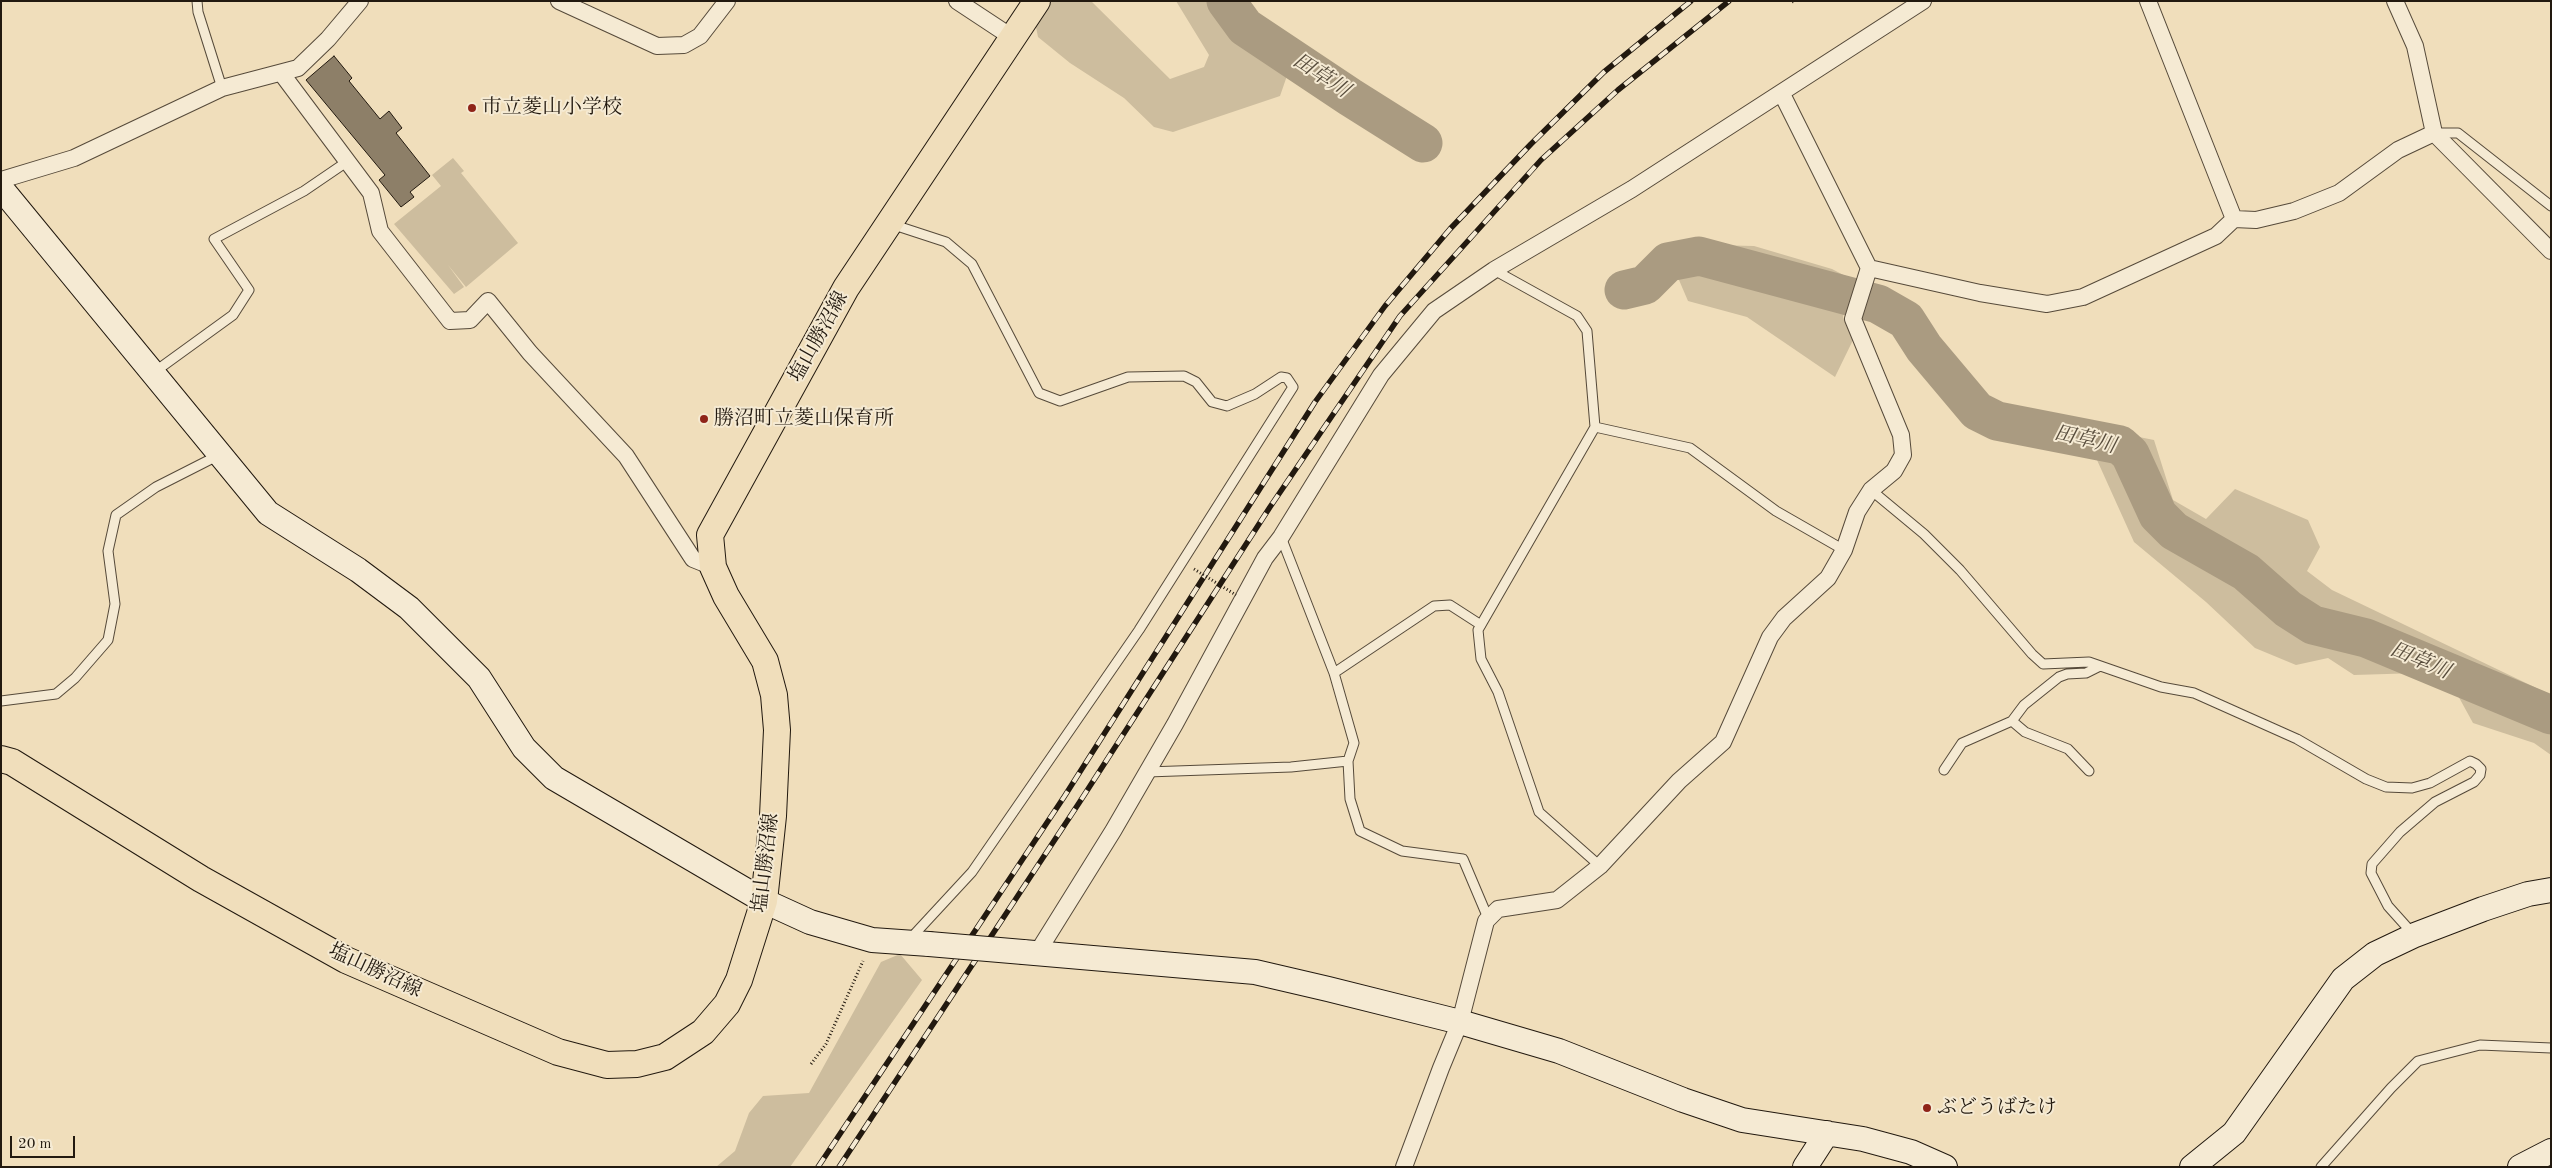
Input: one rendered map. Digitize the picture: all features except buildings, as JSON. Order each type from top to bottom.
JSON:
[{"type":"main road","name":"塩山勝沼線","points":[[1,759],[12,762],[201,879],[346,960],[558,1052],[607,1065],[637,1064],[665,1057],[703,1032],[727,1004],[740,980],[764,901],[773,816],[777,730],[774,695],[765,661],[726,596],[713,567],[710,535],[846,288],[1037,1]]},
{"type":"street","points":[[1,180],[74,158],[222,88],[282,74],[298,68],[328,39],[360,1]]},
{"type":"street","points":[[559,1],[657,46],[684,44],[700,36],[727,1]]},
{"type":"street","points":[[957,1],[1013,38]]},
{"type":"street","points":[[1030,952],[1147,772],[1265,558],[1281,537],[1381,375],[1434,311],[1494,270],[1632,188],[1782,94],[1923,1]]},
{"type":"street","points":[[2148,1],[2234,219]]},
{"type":"street","points":[[2395,1],[2415,46],[2434,133],[2551,251]]},
{"type":"street","points":[[282,74],[371,193],[380,230],[450,321],[470,320],[488,301],[530,353],[626,456],[693,559],[713,567]]},
{"type":"street","points":[[1404,1167],[1440,1068],[1460,1022],[1480,941],[1488,918],[1498,909],[1557,900],[1600,866],[1679,781],[1723,742],[1770,637],[1784,618],[1828,578],[1844,550],[1857,512],[1871,490],[1894,470],[1903,455],[1901,435],[1853,319],[1868,269],[1782,94]]},
{"type":"street","points":[[1868,269],[1980,293],[2047,304],[2092,293],[2216,236],[2234,219],[2256,220],[2294,211],[2339,192],[2398,150],[2434,133]]},
{"type":"street","points":[[1,188],[268,513],[358,570],[409,608],[479,678],[524,748],[554,778],[764,901],[810,922],[872,940],[1255,972],[1460,1022],[1559,1051],[1683,1100],[1742,1120],[1863,1139],[1911,1152],[1945,1167]]},
{"type":"street","points":[[2192,1167],[2234,1133],[2343,979],[2375,954],[2414,935],[2501,903],[2528,894],[2551,890]]},
{"type":"street","points":[[1804,1167],[1827,1133]]},
{"type":"street","points":[[2520,1167],[2551,1151]]},
{"type":"lane","points":[[197,1],[198,12],[222,88]]},
{"type":"lane","points":[[2434,133],[2458,133],[2551,206]]},
{"type":"lane","points":[[153,373],[233,315],[249,290],[214,239],[304,191],[348,161]]},
{"type":"lane","points":[[890,224],[946,242],[972,264],[1039,394],[1060,401],[1128,377],[1184,376],[1196,382],[1212,402],[1227,406],[1255,394],[1281,377],[1287,378],[1292,387],[1139,630],[972,872],[918,944]]},
{"type":"lane","points":[[1494,270],[1577,316],[1587,331],[1595,427],[1478,630],[1481,659],[1498,692],[1539,812],[1600,866]]},
{"type":"lane","points":[[1595,427],[1690,448],[1776,512],[1844,550]]},
{"type":"lane","points":[[1,701],[56,694],[74,678],[108,640],[115,604],[108,550],[116,515],[156,487],[219,455]]},
{"type":"lane","points":[[1871,490],[1924,534],[1954,564],[2032,654],[2043,664],[2089,662],[2161,687],[2194,693],[2297,739],[2366,779],[2386,787],[2412,788],[2430,783],[2470,761],[2476,764],[2480,769],[2480,775],[2474,782],[2435,802],[2400,832],[2372,864],[2371,873],[2388,906],[2414,935]]},
{"type":"lane","points":[[1281,537],[1334,673],[1354,743],[1348,761],[1350,799],[1360,831],[1402,851],[1463,860],[1488,918]]},
{"type":"lane","points":[[1334,673],[1434,606],[1450,605],[1481,625]]},
{"type":"lane","points":[[1944,770],[1962,743],[2012,721],[2024,705],[2059,677],[2086,673],[2100,666]]},
{"type":"lane","points":[[2012,721],[2025,732],[2068,749],[2089,771]]},
{"type":"lane","points":[[1147,772],[1292,767],[1348,761]]},
{"type":"lane","points":[[2321,1167],[2391,1088],[2418,1061],[2480,1045],[2551,1048]]},
{"type":"path","points":[[1194,569],[1236,595]]},
{"type":"path","points":[[811,1064],[833,1029],[872,940]]},
{"type":"shaded area","points":[[1048,1],[1091,1],[1170,79],[1204,67],[1209,55],[1176,1],[1239,1],[1265,49],[1289,70],[1280,96],[1173,132],[1154,127],[1124,98],[1070,63],[1038,37],[1035,22]]},
{"type":"shaded area","points":[[453,158],[464,171],[461,173],[518,243],[466,287],[448,265],[464,287],[454,294],[394,224],[441,186],[432,175]]},
{"type":"shaded area","points":[[1711,245],[1754,246],[1832,269],[1853,280],[1843,317],[1853,340],[1835,377],[1747,317],[1688,301],[1679,280],[1680,268]]},
{"type":"shaded area","points":[[2114,432],[2154,440],[2173,500],[2206,519],[2235,489],[2308,520],[2320,547],[2307,571],[2332,590],[2551,695],[2551,755],[2534,743],[2473,723],[2456,692],[2419,673],[2354,675],[2328,658],[2296,665],[2255,648],[2206,602],[2134,542],[2097,460]]},
{"type":"shaded area","points":[[900,954],[922,980],[790,1167],[716,1167],[735,1151],[749,1113],[763,1096],[809,1093],[881,962]]},
{"type":"waterway","name":"田草川","points":[[1226,1],[1245,27],[1423,143]]},
{"type":"waterway","name":"田草川","points":[[1624,290],[1645,285],[1668,262],[1699,256],[1878,304],[1906,320],[1924,348],[1977,411],[1997,421],[2120,445],[2130,454],[2158,515],[2174,531],[2246,572],[2288,609],[2313,625],[2366,638],[2551,715]]},
{"type":"railway","points":[[818,1167],[1064,797],[1315,402],[1385,306],[1450,229],[1531,144],[1604,72],[1691,1]]},
{"type":"railway","points":[[839,1167],[1079,803],[1270,507],[1400,316],[1541,160],[1618,90],[1729,1]]},
{"type":"place","name":"市立菱山小学校","points":[[472,108]]},
{"type":"place","name":"勝沼町立菱山保育所","points":[[704,419]]},
{"type":"place","name":"ぶどうばたけ","points":[[1927,1108]]}]
